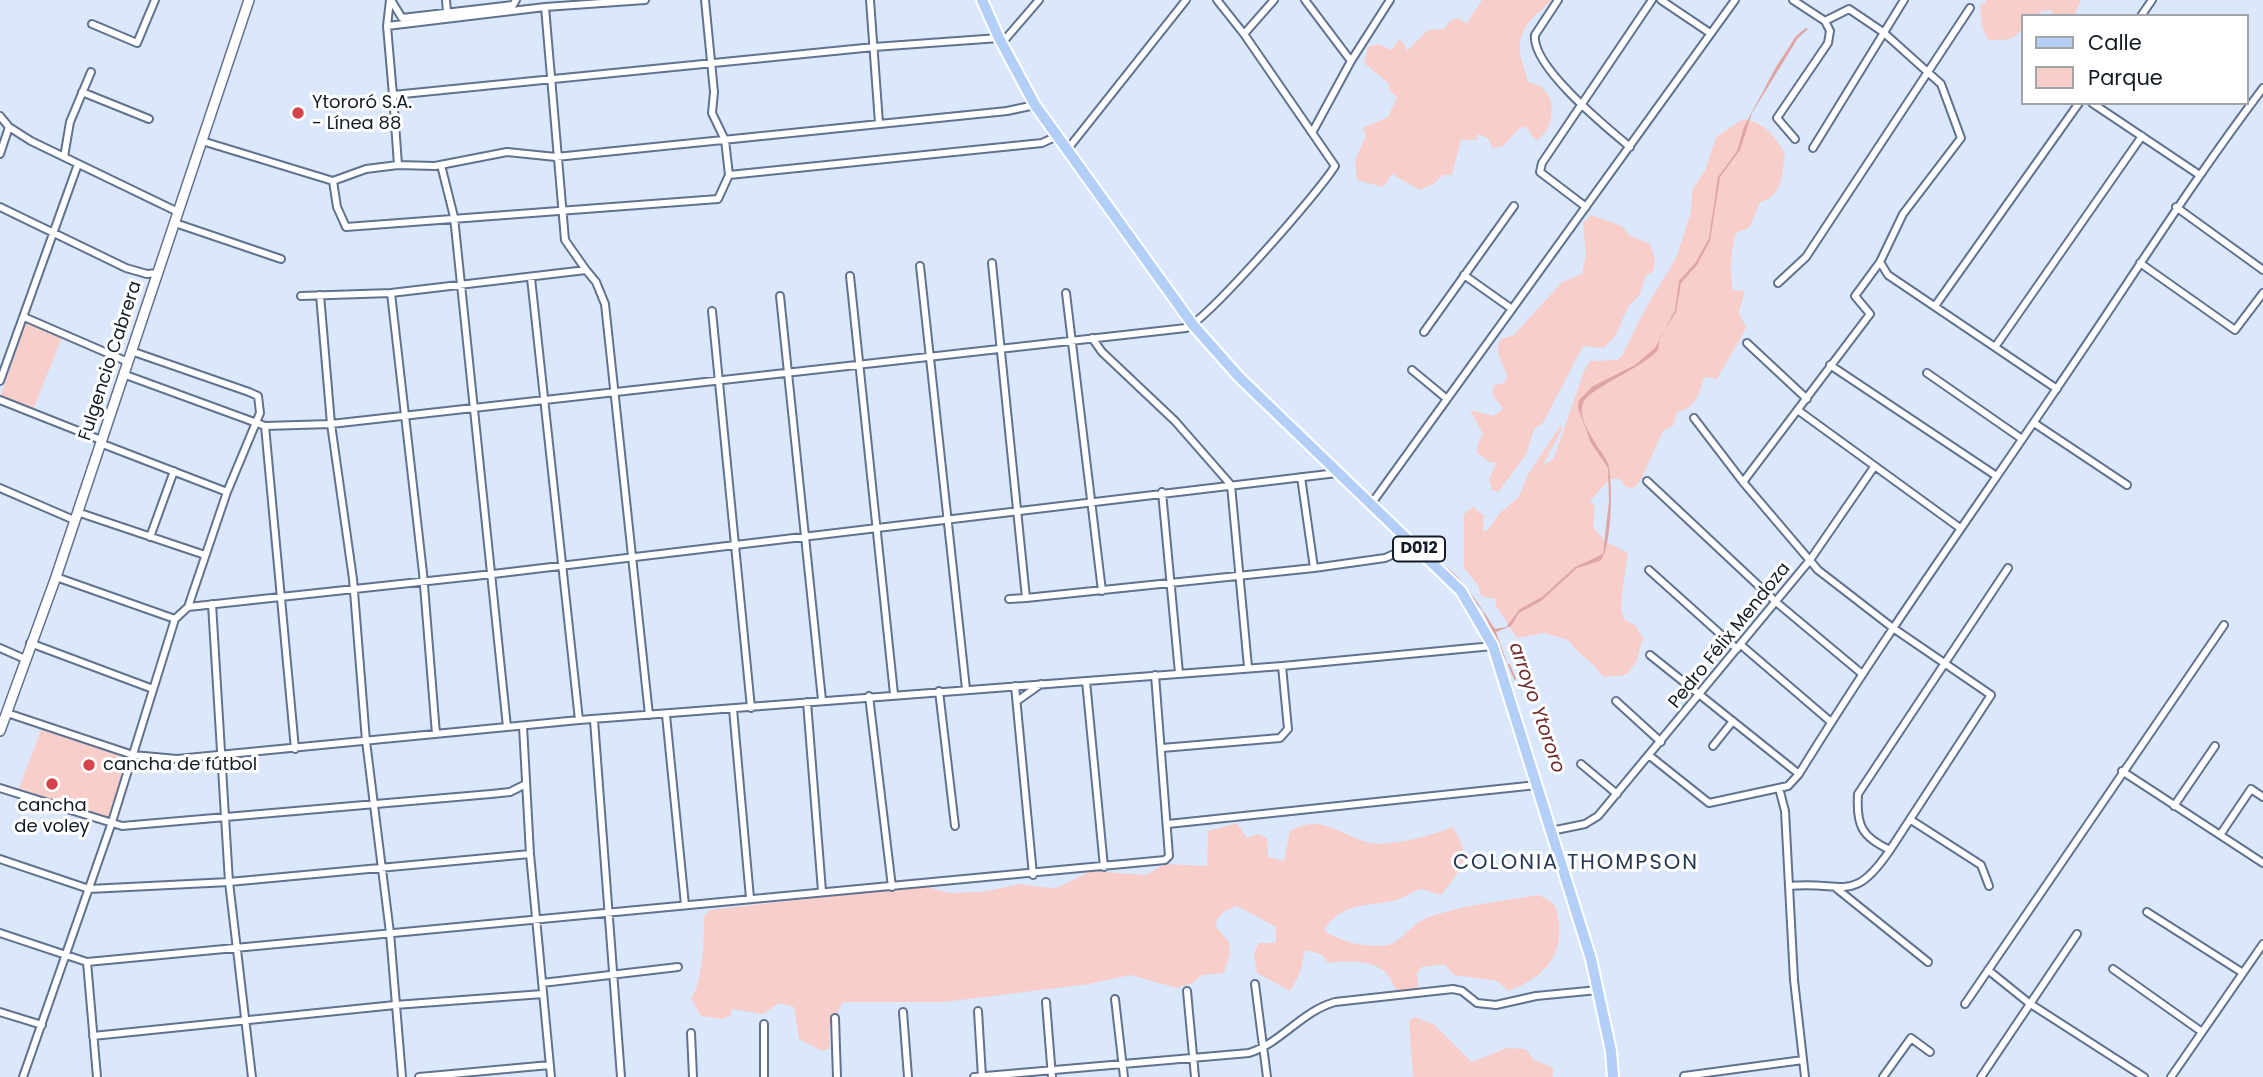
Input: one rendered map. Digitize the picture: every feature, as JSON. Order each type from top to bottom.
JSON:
[{"type":"main road","name":"Fulgencio Cabrera","points":[[0,731],[56,577],[249,0]]},
{"type":"main road","name":"D012","points":[[982,0],[1035,105],[1193,326],[1239,377],[1461,591],[1493,646],[1537,785],[1598,990],[1611,1051],[1613,1077]]},
{"type":"street","points":[[92,24],[138,43],[155,0]]},
{"type":"street","points":[[391,0],[401,18],[513,5],[516,0]]},
{"type":"street","points":[[391,0],[387,26],[398,165]]},
{"type":"street","points":[[446,0],[447,12]]},
{"type":"street","points":[[387,26],[545,7],[645,0]]},
{"type":"street","points":[[333,181],[337,207],[346,226],[718,199],[729,175],[725,140],[712,113],[714,92],[705,0]]},
{"type":"street","points":[[870,0],[879,123]]},
{"type":"street","points":[[393,95],[874,47],[1000,40],[1039,0]]},
{"type":"street","points":[[1066,150],[1186,0]]},
{"type":"street","points":[[123,374],[265,426],[331,424],[1193,326],[1271,243],[1334,169],[1335,164],[1217,0]]},
{"type":"street","points":[[1244,34],[1274,0]]},
{"type":"street","points":[[1305,0],[1351,61]]},
{"type":"street","points":[[1313,131],[1351,61],[1391,0]]},
{"type":"street","points":[[1558,0],[1535,34],[1535,44],[1581,106],[1630,147]]},
{"type":"street","points":[[1586,207],[1540,172],[1545,155],[1652,0]]},
{"type":"street","points":[[1661,0],[1710,33]]},
{"type":"street","points":[[1372,503],[1735,0]]},
{"type":"street","points":[[1793,0],[1825,22],[1830,31],[1828,43],[1777,118],[1795,139]]},
{"type":"street","points":[[1825,22],[1849,9],[1856,0]]},
{"type":"street","points":[[1813,148],[1905,0]]},
{"type":"street","points":[[545,7],[549,80],[565,240],[596,282],[605,304],[634,555],[649,715]]},
{"type":"street","points":[[1778,282],[1807,257],[1970,8]]},
{"type":"street","points":[[1743,482],[1870,314],[1855,296],[1880,262],[1903,214],[1961,138],[1941,84],[1883,32],[1849,9]]},
{"type":"street","points":[[64,157],[70,122],[91,72]]},
{"type":"street","points":[[1650,756],[1709,803],[1788,786],[1799,774],[1861,673],[2057,389],[2198,174],[2263,88]]},
{"type":"street","points":[[82,92],[149,119]]},
{"type":"street","points":[[202,141],[333,181],[366,169],[398,165],[441,165],[507,152],[556,157],[1007,111],[1035,105]]},
{"type":"street","points":[[1935,306],[2078,105]]},
{"type":"street","points":[[2095,105],[2198,174]]},
{"type":"street","points":[[0,116],[9,127],[64,157],[178,212]]},
{"type":"street","points":[[0,154],[9,127]]},
{"type":"street","points":[[729,175],[1042,143],[1057,136]]},
{"type":"street","points":[[1995,346],[2142,136]]},
{"type":"street","points":[[0,380],[78,164]]},
{"type":"street","points":[[441,165],[454,217],[507,727]]},
{"type":"street","points":[[1424,332],[1514,206]]},
{"type":"street","points":[[0,207],[138,273],[157,272]]},
{"type":"street","points":[[2176,207],[2263,270]]},
{"type":"street","points":[[175,223],[281,259]]},
{"type":"street","points":[[1880,262],[1888,275],[2057,389]]},
{"type":"street","points":[[992,263],[1026,598]]},
{"type":"street","points":[[2140,263],[2235,330],[2263,293]]},
{"type":"street","points":[[920,266],[966,689]]},
{"type":"street","points":[[301,296],[391,293],[586,270]]},
{"type":"street","points":[[1464,275],[1512,309]]},
{"type":"street","points":[[850,276],[894,694]]},
{"type":"street","points":[[531,278],[579,720]]},
{"type":"street","points":[[391,293],[424,581],[436,734]]},
{"type":"street","points":[[1066,293],[1101,591]]},
{"type":"street","points":[[320,295],[331,424],[354,588],[366,741],[390,933],[402,1077]]},
{"type":"street","points":[[780,296],[822,700]]},
{"type":"street","points":[[712,311],[751,708]]},
{"type":"street","points":[[24,317],[128,362]]},
{"type":"street","points":[[1092,338],[1098,348],[1175,421],[1231,485],[1248,667]]},
{"type":"street","points":[[1747,343],[1807,399]]},
{"type":"street","points":[[23,1077],[111,825],[175,619],[188,607],[227,492],[256,423],[260,401],[255,394],[131,351]]},
{"type":"street","points":[[1830,365],[1996,475]]},
{"type":"street","points":[[1412,370],[1447,400]]},
{"type":"street","points":[[1927,373],[2022,439]]},
{"type":"street","points":[[0,400],[227,492]]},
{"type":"street","points":[[1799,411],[1960,528]]},
{"type":"street","points":[[1694,418],[1743,482],[1818,570],[1893,628],[1991,695],[1911,820],[1863,883],[1836,888],[1789,886]]},
{"type":"street","points":[[2034,423],[2127,485]]},
{"type":"street","points":[[265,426],[295,749]]},
{"type":"street","name":"Pedro Félix Mendoza","points":[[1551,831],[1585,824],[1598,816],[1810,560],[1874,467]]},
{"type":"street","points":[[150,537],[174,471]]},
{"type":"street","points":[[188,607],[493,574],[806,534],[1339,472]]},
{"type":"street","points":[[1301,477],[1314,568]]},
{"type":"street","points":[[1647,481],[1776,602],[1861,673]]},
{"type":"street","points":[[0,488],[75,516],[205,555]]},
{"type":"street","points":[[1162,492],[1179,673]]},
{"type":"street","points":[[1009,599],[1314,568],[1385,558],[1414,545]]},
{"type":"street","points":[[1890,849],[1870,841],[1864,834],[1860,824],[1858,794],[2008,568]]},
{"type":"street","points":[[1648,570],[1831,722]]},
{"type":"street","points":[[56,577],[175,619]]},
{"type":"street","points":[[212,604],[229,882],[252,1077]]},
{"type":"street","points":[[1965,1004],[2224,625]]},
{"type":"street","points":[[30,643],[153,689]]},
{"type":"street","points":[[7,713],[133,755],[169,759],[579,720],[1282,666],[1493,646]]},
{"type":"street","points":[[0,648],[25,659]]},
{"type":"street","points":[[1650,655],[1799,774]]},
{"type":"street","points":[[1162,748],[1280,738],[1288,729],[1282,666]]},
{"type":"street","points":[[0,933],[65,957],[87,962],[537,917],[607,914],[822,891],[1033,874],[1167,859],[1168,824],[1155,675]]},
{"type":"street","points":[[1086,681],[1104,867]]},
{"type":"street","points":[[1017,701],[1042,683]]},
{"type":"street","points":[[1015,686],[1033,874]]},
{"type":"street","points":[[939,691],[955,826]]},
{"type":"street","points":[[869,696],[892,887]]},
{"type":"street","points":[[1616,701],[1661,742]]},
{"type":"street","points":[[807,702],[822,891]]},
{"type":"street","points":[[733,709],[750,898]]},
{"type":"street","points":[[666,715],[685,905]]},
{"type":"street","points":[[594,720],[621,1077]]},
{"type":"street","points":[[1713,746],[1733,722]]},
{"type":"street","points":[[523,726],[530,854],[551,1077]]},
{"type":"street","points":[[2174,806],[2215,746]]},
{"type":"street","points":[[1581,764],[1617,794]]},
{"type":"street","points":[[2122,771],[2263,863]]},
{"type":"street","points":[[0,788],[111,825],[136,826],[510,792],[526,784]]},
{"type":"street","points":[[1168,824],[1537,785]]},
{"type":"street","points":[[1779,788],[1785,811],[1794,980],[1805,1077]]},
{"type":"street","points":[[2220,835],[2251,789],[2263,797]]},
{"type":"street","points":[[510,792],[527,799]]},
{"type":"street","points":[[1911,820],[1976,861],[1985,870],[1989,886]]},
{"type":"street","points":[[0,859],[89,889],[229,882],[530,854]]},
{"type":"street","points":[[1836,888],[1928,962]]},
{"type":"street","points":[[2147,912],[2243,973]]},
{"type":"street","points":[[1981,1077],[2077,934]]},
{"type":"street","points":[[2171,1077],[2263,944]]},
{"type":"street","points":[[87,962],[97,1077]]},
{"type":"street","points":[[542,983],[678,967]]},
{"type":"street","points":[[1988,970],[2029,1003],[2144,1077]]},
{"type":"street","points":[[2113,970],[2202,1032]]},
{"type":"street","points":[[1255,984],[1267,1077]]},
{"type":"street","points":[[974,1077],[1052,1074],[1249,1054],[1264,1048],[1304,1017],[1335,1002],[1453,989],[1462,991],[1477,1003],[1496,1005],[1536,996],[1598,990]]},
{"type":"street","points":[[1187,991],[1195,1077]]},
{"type":"street","points":[[93,1036],[395,1005],[543,994]]},
{"type":"street","points":[[1115,999],[1124,1077]]},
{"type":"street","points":[[1046,1002],[1052,1074]]},
{"type":"street","points":[[0,1012],[42,1025]]},
{"type":"street","points":[[903,1012],[908,1077]]},
{"type":"street","points":[[978,1012],[982,1077]]},
{"type":"street","points":[[835,1018],[837,1077]]},
{"type":"street","points":[[764,1024],[764,1077]]},
{"type":"street","points":[[691,1033],[693,1077]]},
{"type":"street","points":[[1883,1077],[1911,1038],[1930,1052]]},
{"type":"street","points":[[1684,1076],[1803,1060]]},
{"type":"street","points":[[419,1077],[550,1065]]},
{"type":"green space","points":[[1482,0],[1551,0],[1525,28],[1520,43],[1528,82],[1538,85],[1550,98],[1552,116],[1545,133],[1538,140],[1534,139],[1526,126],[1519,129],[1502,147],[1492,148],[1488,138],[1477,134],[1477,140],[1461,140],[1452,175],[1443,175],[1434,184],[1419,190],[1392,174],[1383,187],[1357,180],[1355,160],[1366,136],[1363,128],[1388,117],[1397,97],[1389,90],[1389,84],[1364,63],[1368,47],[1378,44],[1392,50],[1398,40],[1403,42],[1407,51],[1428,30],[1444,29],[1451,20],[1457,18],[1467,23]]},
{"type":"green space","points":[[1986,0],[2081,0],[2075,14],[2053,14],[2050,10],[2040,14],[2022,14],[2022,24],[2017,34],[2008,39],[1996,40],[1988,40],[1982,27],[1980,5],[1986,3]]},
{"type":"green space","points":[[1743,119],[1768,130],[1785,153],[1778,189],[1768,199],[1760,202],[1750,227],[1736,233],[1734,240],[1731,262],[1733,291],[1745,290],[1739,313],[1746,327],[1717,379],[1704,377],[1693,404],[1677,412],[1673,426],[1663,431],[1641,480],[1633,489],[1626,487],[1619,479],[1610,479],[1590,501],[1595,506],[1593,527],[1605,541],[1628,553],[1621,610],[1625,620],[1635,625],[1643,638],[1636,663],[1626,675],[1603,677],[1568,640],[1544,633],[1517,638],[1496,606],[1496,599],[1481,596],[1478,585],[1464,568],[1464,514],[1473,507],[1484,515],[1483,531],[1487,531],[1500,513],[1519,497],[1527,476],[1561,425],[1562,429],[1542,467],[1554,458],[1584,371],[1590,361],[1618,360],[1623,354],[1644,311],[1677,256],[1691,212],[1692,190],[1705,171],[1716,137]]},
{"type":"green space","points":[[1591,215],[1622,226],[1629,235],[1650,244],[1655,260],[1654,270],[1645,277],[1640,295],[1628,307],[1616,335],[1604,348],[1583,346],[1543,423],[1534,429],[1526,455],[1498,492],[1492,490],[1489,480],[1496,463],[1489,462],[1477,453],[1483,434],[1470,410],[1493,416],[1503,409],[1492,394],[1494,385],[1504,383],[1507,377],[1498,354],[1501,339],[1514,335],[1562,282],[1582,274],[1586,254],[1583,223]]},
{"type":"green space","points":[[27,321],[62,337],[33,410],[0,397]]},
{"type":"green space","points":[[41,730],[130,756],[110,821],[19,788]]},
{"type":"green space","points":[[1237,823],[1247,838],[1258,834],[1267,838],[1268,857],[1284,861],[1290,831],[1301,826],[1320,824],[1375,843],[1410,840],[1453,827],[1464,856],[1455,877],[1441,895],[1422,889],[1397,900],[1357,907],[1339,914],[1324,930],[1337,938],[1354,943],[1387,945],[1426,918],[1482,904],[1538,895],[1556,908],[1559,936],[1553,958],[1530,981],[1508,991],[1497,981],[1454,975],[1444,964],[1422,967],[1417,973],[1415,996],[1395,989],[1391,979],[1377,967],[1358,962],[1328,963],[1321,954],[1305,950],[1300,973],[1290,991],[1257,973],[1254,953],[1259,943],[1276,943],[1276,927],[1237,906],[1223,912],[1216,921],[1217,928],[1229,942],[1230,954],[1224,973],[1202,975],[1193,983],[1177,988],[1130,975],[1089,984],[944,1002],[843,1002],[829,1028],[830,1049],[822,1051],[799,1039],[794,1007],[779,1003],[763,1014],[732,1009],[730,1016],[723,1019],[701,1016],[691,999],[700,971],[704,916],[710,910],[867,892],[912,883],[949,893],[982,892],[1020,884],[1059,887],[1091,871],[1146,875],[1165,864],[1207,866],[1208,831]]},
{"type":"green space","points":[[1415,1017],[1435,1025],[1472,1062],[1507,1048],[1526,1049],[1534,1060],[1553,1068],[1553,1077],[1413,1077],[1409,1021]]},
{"type":"shaded area","points":[[1806,28],[1808,29],[1798,38],[1752,113],[1740,150],[1720,177],[1710,241],[1697,265],[1681,283],[1676,312],[1664,330],[1675,310],[1679,281],[1696,262],[1709,238],[1718,177],[1737,151],[1744,127],[1776,67],[1796,36]]},
{"type":"shaded area","points":[[1660,339],[1658,350],[1651,357],[1595,391],[1583,403],[1585,425],[1607,461],[1611,482],[1611,513],[1604,554],[1600,561],[1577,568],[1541,601],[1519,613],[1511,626],[1496,632],[1508,665],[1482,610],[1438,562],[1461,581],[1477,601],[1495,629],[1506,627],[1520,609],[1542,597],[1575,567],[1603,554],[1609,500],[1608,468],[1591,443],[1578,408],[1579,400],[1593,386],[1635,365],[1655,348]]},
{"type":"waterway","name":"arroyo Ytororo","points":[[1509,665],[1515,679]]},
{"type":"place","name":"Ytororó S.A. - Línea 88","points":[[298,113]]},
{"type":"place","name":"cancha de fútbol","points":[[89,765]]},
{"type":"place","name":"cancha de voley","points":[[52,784]]},
{"type":"district","name":"COLONIA THOMPSON","points":[[1576,864]]}]
